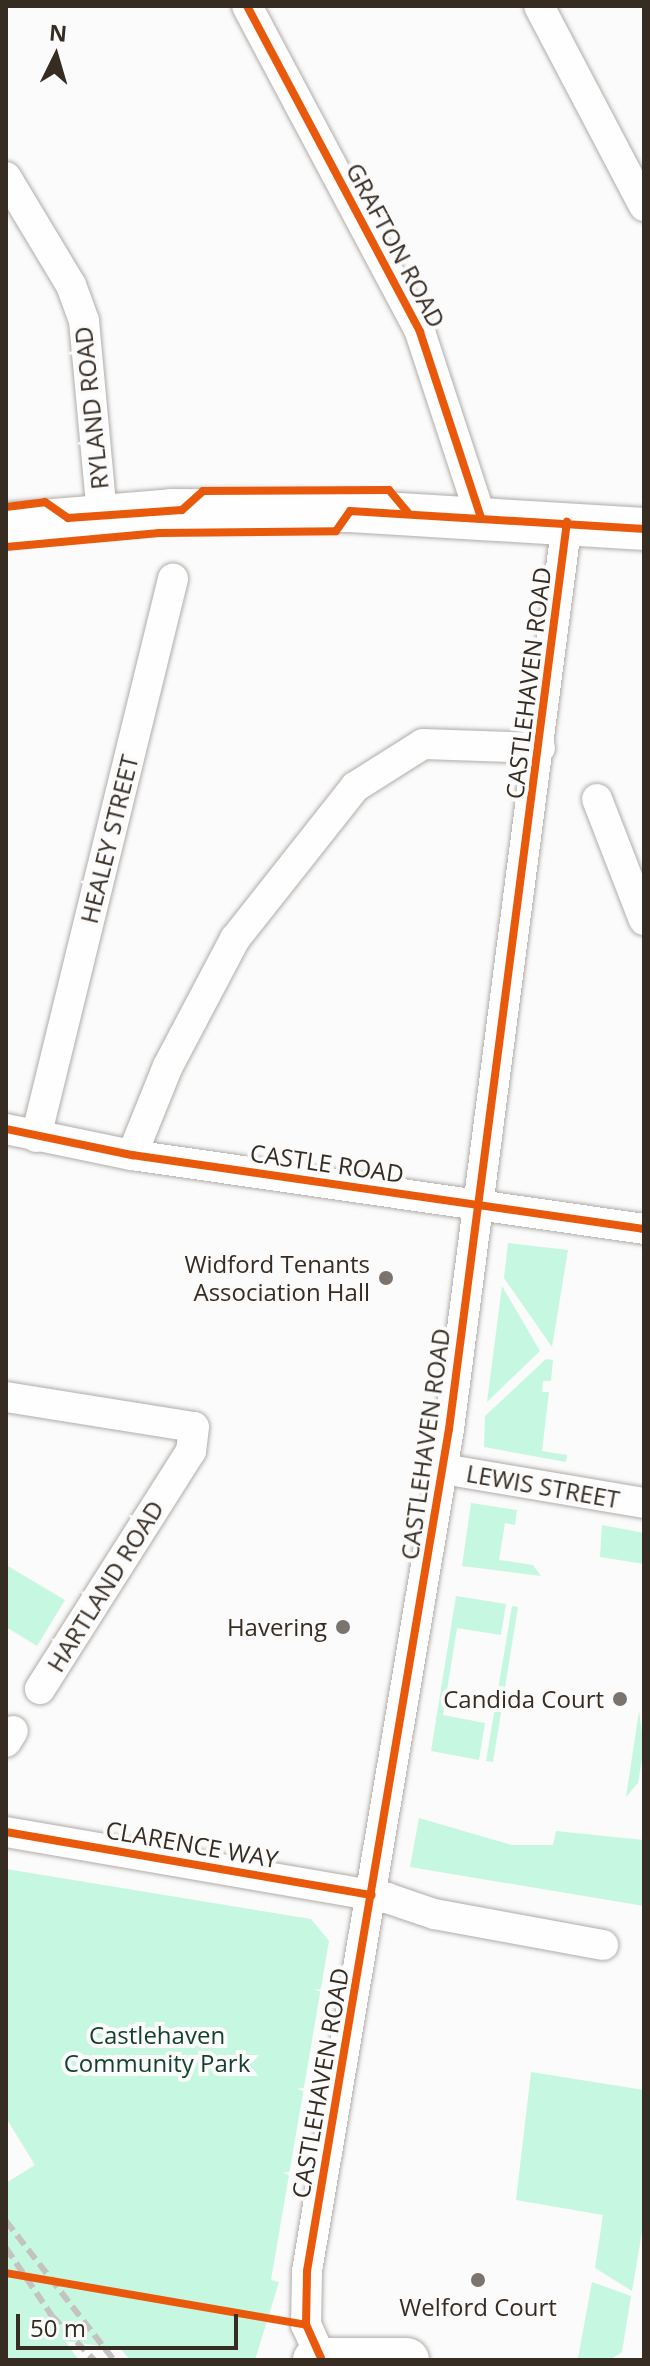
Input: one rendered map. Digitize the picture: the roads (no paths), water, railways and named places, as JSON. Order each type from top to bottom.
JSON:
[{"type":"main road","points":[[318,2359],[407,2360]]},
{"type":"street","name":"GRAFTON ROAD","points":[[247,6],[420,332],[480,515]]},
{"type":"street","points":[[539,6],[644,206]]},
{"type":"street","name":"RYLAND ROAD","points":[[6,177],[84,321],[102,515]]},
{"type":"street","points":[[6,524],[102,515],[480,515],[644,529]]},
{"type":"street","name":"CASTLEHAVEN ROAD","points":[[318,2359],[304,2316],[307,2271],[443,1469],[540,748],[567,522]]},
{"type":"street","name":"HEALEY STREET","points":[[36,1137],[173,579]]},
{"type":"street","points":[[132,1155],[168,1066],[235,939],[355,787],[423,744],[540,748]]},
{"type":"street","points":[[597,799],[644,920]]},
{"type":"street","name":"CASTLE ROAD","points":[[6,1129],[132,1155],[644,1229]]},
{"type":"street","name":"HARTLAND ROAD","points":[[6,1397],[194,1427],[191,1451],[40,1689]]},
{"type":"street","name":"LEWIS STREET","points":[[443,1469],[644,1503]]},
{"type":"street","name":"CLARENCE WAY","points":[[6,1832],[372,1895],[603,1945]]},
{"type":"railway","points":[[6,2221],[114,2360]]},
{"type":"railway","points":[[6,2248],[52,2316],[94,2360]]},
{"type":"place","name":"Widford Tenants Association Hall","points":[[386,1278]]},
{"type":"place","name":"Havering","points":[[343,1627]]},
{"type":"place","name":"Candida Court","points":[[620,1699]]},
{"type":"place","name":"Welford Court","points":[[478,2280]]},
{"type":"park label","name":"Castlehaven Community Park","points":[[157,2049]]}]
